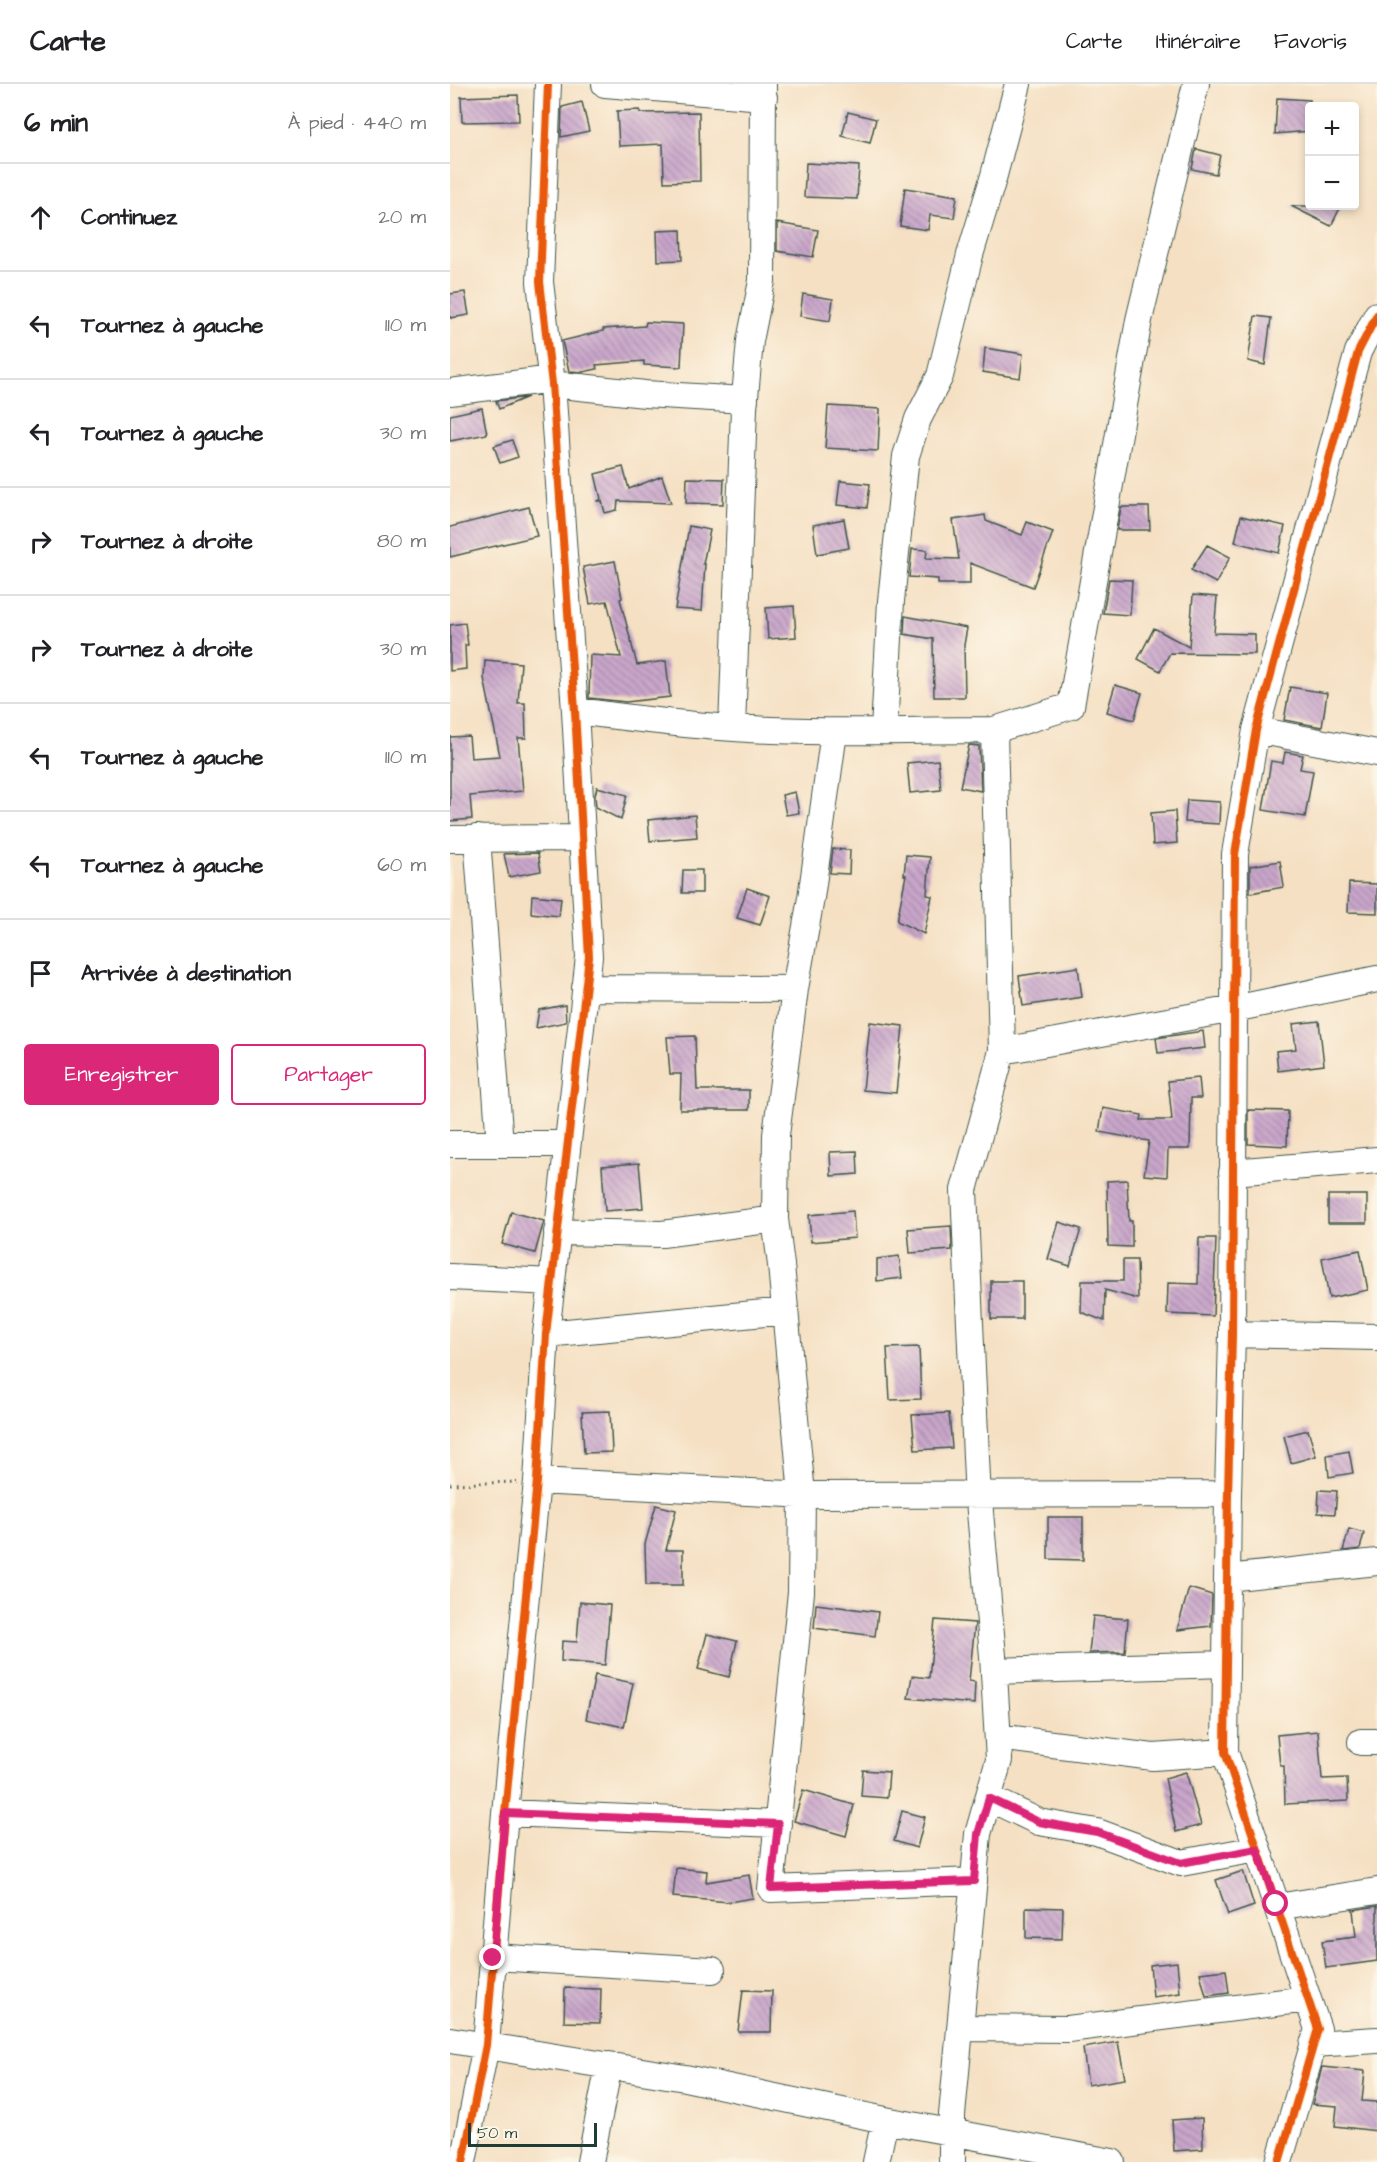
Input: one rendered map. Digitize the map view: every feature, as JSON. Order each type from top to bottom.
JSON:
[{"type":"street","points":[[463,2162],[486,2045],[505,1813],[537,1481],[546,1334],[589,957],[575,711],[552,384],[540,282],[548,84]]},
{"type":"street","points":[[605,84],[764,91],[762,281],[750,341],[745,400],[732,728]]},
{"type":"street","points":[[884,730],[891,601],[906,456],[918,419],[940,376],[970,255],[1018,84]]},
{"type":"street","points":[[575,711],[732,728],[834,732],[994,730],[1071,706],[1139,320],[1196,84]]},
{"type":"street","points":[[1279,2162],[1318,2029],[1226,1752],[1232,1334],[1235,854],[1256,730],[1358,352],[1377,315]]},
{"type":"street","points":[[450,392],[545,380],[552,384],[645,394],[745,400]]},
{"type":"street","points":[[952,2162],[952,2115],[978,1834],[999,1760],[994,1671],[978,1495],[964,1190],[1002,1051],[994,730]]},
{"type":"street","points":[[1256,730],[1377,753]]},
{"type":"street","points":[[834,732],[812,898],[795,989],[776,1135],[775,1220],[802,1495],[801,1592],[771,1888],[974,1881]]},
{"type":"street","points":[[450,838],[582,838]]},
{"type":"street","points":[[477,838],[500,1144]]},
{"type":"street","points":[[1002,1051],[1234,1009],[1377,980]]},
{"type":"street","points":[[585,988],[795,989]]},
{"type":"street","points":[[450,1144],[567,1144]]},
{"type":"street","points":[[1232,1172],[1377,1160]]},
{"type":"street","points":[[557,1232],[662,1234],[775,1220]]},
{"type":"street","points":[[450,1277],[552,1282]]},
{"type":"street","points":[[546,1334],[785,1311]]},
{"type":"street","points":[[1232,1334],[1377,1337]]},
{"type":"street","points":[[537,1481],[802,1495],[1228,1494]]},
{"type":"street","points":[[1227,1578],[1377,1562]]},
{"type":"street","points":[[994,1671],[1226,1664]]},
{"type":"street","points":[[998,1737],[1153,1757],[1226,1752]]},
{"type":"street","points":[[989,1798],[1039,1822],[1097,1832],[1181,1863],[1257,1849]]},
{"type":"street","points":[[505,1813],[778,1824]]},
{"type":"street","points":[[1277,1907],[1377,1891]]},
{"type":"street","points":[[493,1958],[712,1970]]},
{"type":"street","points":[[960,2028],[1068,2029],[1307,1999]]},
{"type":"street","points":[[450,2040],[685,2078],[885,2120],[1112,2162]]},
{"type":"street","points":[[1313,2044],[1377,2040]]},
{"type":"street","points":[[590,2162],[609,2065]]},
{"type":"street","points":[[876,2162],[885,2120]]},
{"type":"path","points":[[450,1484],[537,1481]]},
{"type":"building","points":[[518,95],[519,121],[462,122],[461,97]]},
{"type":"building","points":[[1277,98],[1310,100],[1310,102],[1305,102],[1305,131],[1275,134]]},
{"type":"building","points":[[582,102],[589,131],[561,137],[562,107]]},
{"type":"building","points":[[640,110],[640,113],[699,112],[700,181],[664,182],[663,144],[619,146],[617,111]]},
{"type":"building","points":[[848,112],[876,119],[870,143],[842,136]]},
{"type":"building","points":[[1196,149],[1220,155],[1216,174],[1192,169]]},
{"type":"building","points":[[806,163],[859,166],[857,199],[804,197]]},
{"type":"building","points":[[905,188],[957,196],[954,218],[930,215],[928,230],[900,226]]},
{"type":"building","points":[[1291,206],[1305,206],[1305,210],[1339,210],[1331,226]]},
{"type":"building","points":[[777,223],[818,230],[813,257],[777,251]]},
{"type":"building","points":[[681,230],[682,260],[658,261],[657,231]]},
{"type":"building","points":[[465,292],[469,315],[450,318],[450,294]]},
{"type":"building","points":[[803,294],[833,299],[830,321],[800,316]]},
{"type":"building","points":[[1255,316],[1271,318],[1265,365],[1248,361]]},
{"type":"building","points":[[646,322],[683,324],[681,367],[644,365],[644,361],[596,365],[597,369],[583,372],[569,371],[562,341],[603,331],[603,329],[645,326]]},
{"type":"building","points":[[985,348],[1023,354],[1020,378],[983,372]]},
{"type":"building","points":[[528,397],[499,409],[496,401]]},
{"type":"building","points":[[828,406],[880,409],[878,451],[825,448]]},
{"type":"building","points":[[482,408],[487,434],[450,441],[450,415]]},
{"type":"building","points":[[512,440],[518,457],[500,463],[494,446]]},
{"type":"building","points":[[623,467],[629,489],[662,476],[671,503],[618,501],[617,510],[605,513],[602,501],[598,501],[601,499],[595,474]]},
{"type":"building","points":[[687,478],[724,479],[723,504],[686,503]]},
{"type":"building","points":[[840,481],[870,484],[867,508],[837,505]]},
{"type":"building","points":[[529,507],[537,536],[450,557],[450,527]]},
{"type":"building","points":[[1121,507],[1149,507],[1150,530],[1117,530]]},
{"type":"building","points":[[985,515],[986,521],[1022,535],[1027,522],[1053,532],[1033,587],[970,563],[970,584],[938,584],[938,579],[909,577],[912,549],[927,550],[926,558],[959,559],[953,520]]},
{"type":"building","points":[[1241,516],[1285,526],[1279,553],[1235,542]]},
{"type":"building","points":[[844,519],[849,548],[817,554],[813,525]]},
{"type":"building","points":[[689,526],[710,530],[703,564],[705,564],[702,611],[675,609]]},
{"type":"building","points":[[1207,545],[1230,557],[1216,583],[1191,570]]},
{"type":"building","points":[[615,561],[622,598],[620,599],[637,665],[666,661],[670,697],[626,702],[589,698],[590,655],[621,657],[607,601],[590,604],[583,567]]},
{"type":"building","points":[[1109,579],[1132,580],[1130,615],[1103,613]]},
{"type":"building","points":[[1193,595],[1217,597],[1214,633],[1255,634],[1255,654],[1170,653],[1160,671],[1138,659],[1154,628],[1189,647]]},
{"type":"building","points":[[794,606],[796,637],[768,639],[766,608]]},
{"type":"building","points":[[905,616],[967,628],[964,645],[965,697],[934,697],[933,639],[904,634]]},
{"type":"building","points":[[465,623],[468,645],[465,645],[466,669],[450,671],[450,625]]},
{"type":"building","points":[[485,660],[521,663],[518,703],[525,703],[526,738],[518,738],[523,791],[470,796],[472,819],[450,821],[450,737],[469,736],[471,758],[500,756],[484,678]]},
{"type":"building","points":[[1115,685],[1142,693],[1134,720],[1107,712]]},
{"type":"building","points":[[1290,687],[1327,693],[1322,727],[1284,720]]},
{"type":"building","points":[[969,745],[979,746],[981,791],[960,787]]},
{"type":"building","points":[[1285,752],[1303,755],[1300,769],[1313,771],[1305,817],[1263,810],[1271,761],[1283,763]]},
{"type":"building","points":[[938,760],[941,790],[910,793],[907,763]]},
{"type":"building","points":[[597,787],[627,795],[621,820],[596,807]]},
{"type":"building","points":[[795,792],[799,813],[786,815],[782,795]]},
{"type":"building","points":[[1187,800],[1220,802],[1219,824],[1185,822]]},
{"type":"building","points":[[1175,811],[1177,843],[1153,845],[1151,813]]},
{"type":"building","points":[[695,815],[697,837],[650,841],[648,820]]},
{"type":"building","points":[[833,849],[850,850],[849,874],[830,873]]},
{"type":"building","points":[[538,853],[541,871],[509,877],[504,854]]},
{"type":"building","points":[[906,855],[930,857],[927,895],[932,896],[924,934],[897,921],[906,875],[904,875]]},
{"type":"building","points":[[1280,861],[1284,887],[1250,893],[1250,866]]},
{"type":"building","points":[[683,870],[702,870],[702,893],[682,893]]},
{"type":"building","points":[[1349,883],[1377,884],[1377,913],[1348,912]]},
{"type":"building","points":[[747,888],[770,896],[760,925],[737,918]]},
{"type":"building","points":[[532,895],[561,898],[559,916],[531,913]]},
{"type":"building","points":[[1078,967],[1082,997],[1023,1006],[1019,976]]},
{"type":"building","points":[[565,1005],[566,1022],[536,1028],[539,1010]]},
{"type":"building","points":[[1319,1021],[1324,1065],[1278,1071],[1276,1051],[1296,1049],[1293,1024]]},
{"type":"building","points":[[870,1022],[903,1026],[896,1093],[863,1090]]},
{"type":"building","points":[[1203,1031],[1205,1048],[1158,1053],[1156,1038]]},
{"type":"building","points":[[695,1036],[697,1090],[749,1090],[749,1110],[680,1110],[681,1074],[670,1074],[667,1037]]},
{"type":"building","points":[[1199,1078],[1201,1098],[1191,1098],[1190,1149],[1168,1149],[1167,1177],[1144,1175],[1149,1141],[1099,1132],[1103,1108],[1142,1115],[1141,1120],[1172,1120],[1168,1081]]},
{"type":"building","points":[[1248,1110],[1288,1111],[1287,1146],[1248,1144]]},
{"type":"building","points":[[857,1151],[858,1174],[831,1176],[830,1152]]},
{"type":"building","points":[[639,1163],[643,1208],[605,1211],[602,1166]]},
{"type":"building","points":[[1127,1180],[1129,1221],[1132,1221],[1132,1247],[1108,1246],[1107,1181]]},
{"type":"building","points":[[1328,1195],[1367,1195],[1367,1223],[1328,1223]]},
{"type":"building","points":[[853,1211],[855,1238],[811,1242],[809,1215]]},
{"type":"building","points":[[511,1212],[544,1221],[535,1253],[502,1244]]},
{"type":"building","points":[[1059,1222],[1081,1229],[1070,1266],[1048,1259]]},
{"type":"building","points":[[951,1226],[952,1250],[910,1253],[908,1229]]},
{"type":"building","points":[[1199,1238],[1216,1238],[1213,1316],[1167,1314],[1168,1283],[1198,1284]]},
{"type":"building","points":[[1360,1250],[1368,1290],[1329,1298],[1322,1258]]},
{"type":"building","points":[[899,1256],[902,1278],[877,1281],[877,1259]]},
{"type":"building","points":[[1123,1260],[1137,1260],[1138,1299],[1105,1290],[1104,1321],[1081,1312],[1082,1281],[1123,1281]]},
{"type":"building","points":[[991,1281],[1022,1281],[1022,1319],[991,1319]]},
{"type":"building","points":[[919,1347],[921,1399],[890,1400],[887,1348]]},
{"type":"building","points":[[610,1411],[612,1452],[584,1453],[582,1412]]},
{"type":"building","points":[[949,1413],[952,1448],[915,1450],[912,1415]]},
{"type":"building","points":[[1308,1430],[1316,1456],[1291,1463],[1284,1436]]},
{"type":"building","points":[[1349,1451],[1353,1473],[1329,1477],[1327,1455]]},
{"type":"building","points":[[1319,1490],[1337,1491],[1335,1514],[1318,1513]]},
{"type":"building","points":[[656,1505],[676,1510],[666,1550],[683,1550],[683,1585],[646,1585],[645,1544]]},
{"type":"building","points":[[1048,1517],[1083,1517],[1083,1560],[1048,1559]]},
{"type":"building","points":[[1349,1529],[1364,1533],[1360,1549],[1343,1551]]},
{"type":"building","points":[[1189,1588],[1212,1595],[1211,1626],[1177,1630]]},
{"type":"building","points":[[580,1602],[610,1605],[605,1665],[561,1661],[562,1641],[577,1642]]},
{"type":"building","points":[[816,1604],[878,1612],[875,1636],[814,1628]]},
{"type":"building","points":[[1093,1616],[1128,1619],[1125,1652],[1089,1653]]},
{"type":"building","points":[[935,1620],[975,1623],[969,1681],[975,1682],[974,1704],[908,1698],[912,1676],[929,1678]]},
{"type":"building","points":[[707,1634],[737,1641],[729,1677],[698,1669]]},
{"type":"building","points":[[595,1675],[633,1683],[624,1727],[586,1719]]},
{"type":"building","points":[[1318,1731],[1322,1779],[1347,1778],[1348,1801],[1285,1804],[1284,1766],[1280,1766],[1277,1735]]},
{"type":"building","points":[[863,1770],[889,1772],[887,1798],[861,1796]]},
{"type":"building","points":[[1186,1772],[1201,1825],[1176,1832],[1165,1778]]},
{"type":"building","points":[[803,1790],[854,1805],[846,1836],[794,1821]]},
{"type":"building","points":[[902,1811],[925,1817],[917,1848],[894,1841]]},
{"type":"building","points":[[676,1868],[707,1871],[706,1882],[749,1875],[753,1898],[729,1902],[673,1897]]},
{"type":"building","points":[[1243,1871],[1254,1906],[1228,1915],[1216,1880]]},
{"type":"building","points":[[1377,1906],[1377,1961],[1326,1968],[1322,1941],[1356,1937],[1353,1910]]},
{"type":"building","points":[[1026,1907],[1063,1908],[1062,1939],[1026,1938]]},
{"type":"building","points":[[1177,1962],[1180,1993],[1153,1997],[1150,1965]]},
{"type":"building","points":[[1226,1970],[1229,1993],[1206,1996],[1200,1973]]},
{"type":"building","points":[[565,1988],[601,1989],[600,2023],[564,2022]]},
{"type":"building","points":[[743,1990],[772,1991],[771,2032],[738,2032]]},
{"type":"building","points":[[1118,2042],[1125,2079],[1088,2085],[1083,2048]]},
{"type":"building","points":[[1322,2067],[1365,2071],[1362,2101],[1377,2102],[1377,2131],[1335,2126],[1337,2106],[1312,2104]]},
{"type":"building","points":[[1202,2118],[1203,2149],[1174,2151],[1172,2120]]},
{"type":"cycle path","points":[[463,2162],[486,2045],[505,1813],[537,1481],[546,1334],[589,957],[575,711],[552,384],[540,282],[548,84]]},
{"type":"cycle path","points":[[1279,2162],[1318,2029],[1225,1752],[1232,1334],[1235,854],[1256,730],[1358,352],[1377,315]]},
{"type":"route","points":[[493,1958],[505,1813],[778,1824],[771,1888],[974,1881],[978,1834],[989,1798],[1039,1822],[1097,1832],[1181,1863],[1257,1849],[1276,1904]]}]
